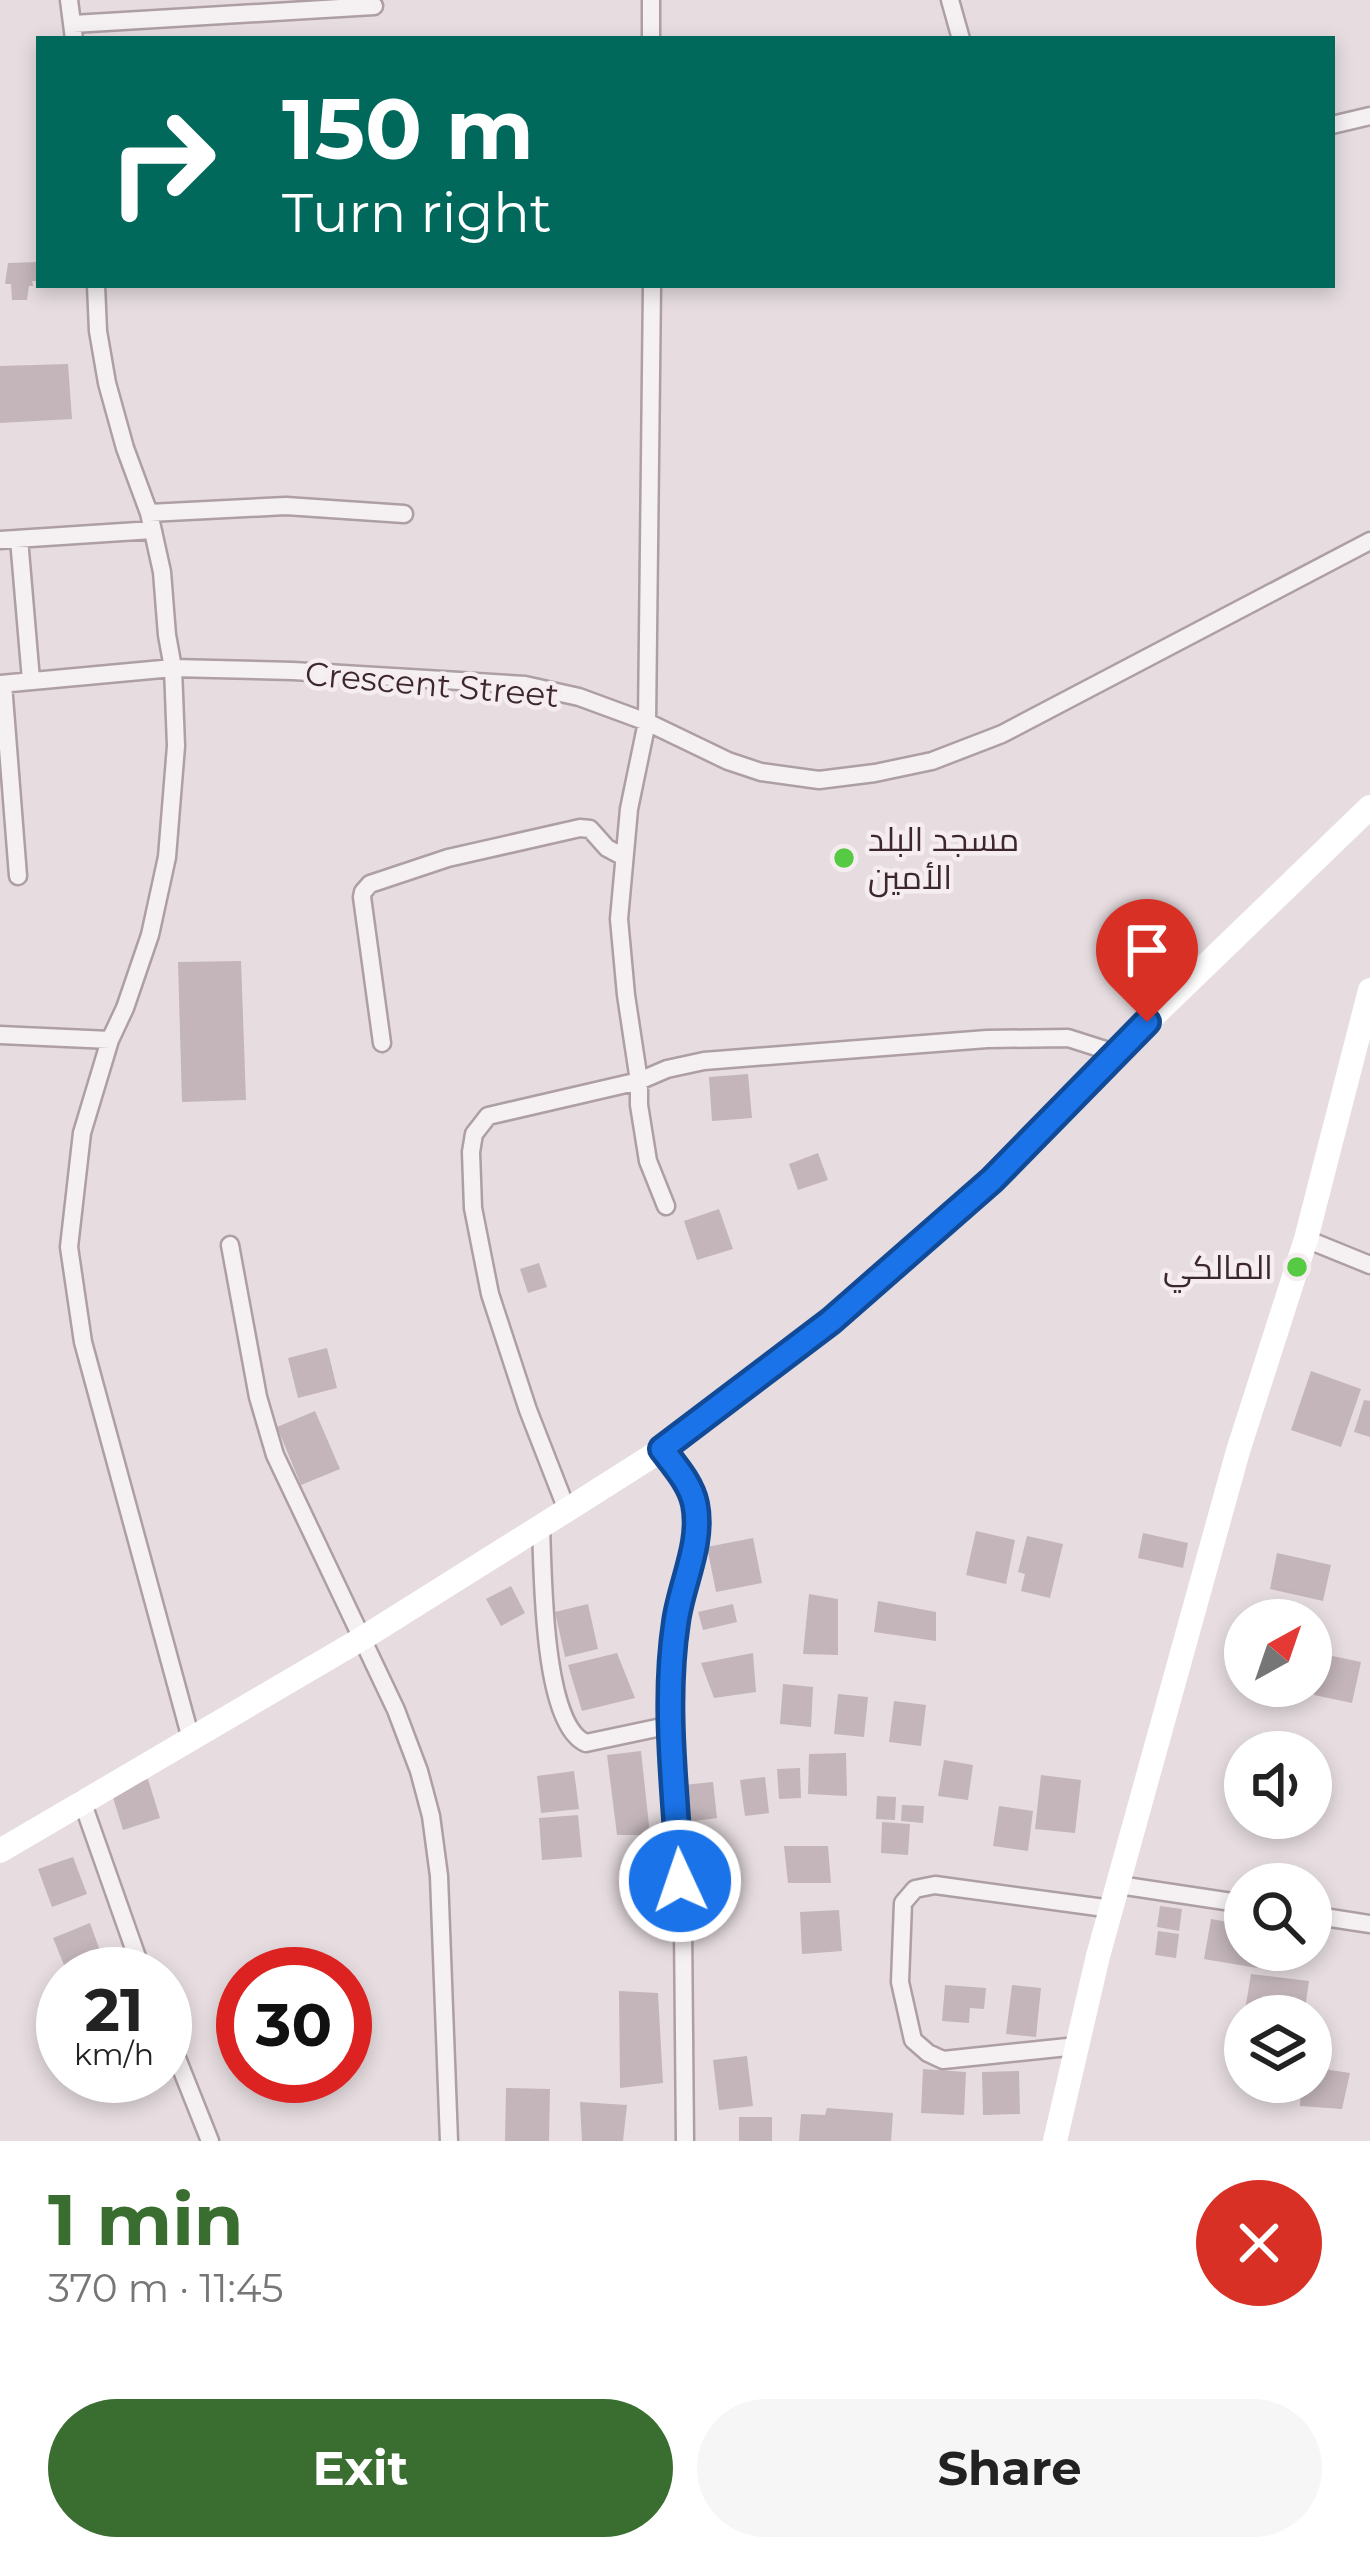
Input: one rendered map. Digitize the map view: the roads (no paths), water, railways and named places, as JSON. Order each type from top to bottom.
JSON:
[{"type":"street","points":[[69,0],[74,32],[374,6]]},
{"type":"street","points":[[651,0],[651,36]]},
{"type":"street","points":[[950,0],[960,36]]},
{"type":"street","points":[[1335,123],[1370,116]]},
{"type":"street","points":[[96,288],[107,382],[162,572],[176,746],[167,857],[150,934],[82,1133],[68,1247],[83,1342],[190,1738]]},
{"type":"street","points":[[652,288],[647,722],[629,809],[619,919],[638,1105],[648,1161],[665,1206]]},
{"type":"street","points":[[31,680],[10,539],[286,506],[404,514]]},
{"type":"street","name":"Crescent Street","points":[[2,684],[173,668],[525,685],[579,697],[647,722],[761,772],[819,780],[932,761],[1002,734],[1370,541]]},
{"type":"street","points":[[2,684],[18,876]]},
{"type":"street","points":[[0,1851],[363,1638],[541,1527],[662,1449],[831,1321],[974,1196],[1370,807]]},
{"type":"street","points":[[382,1043],[362,897],[370,884],[448,858],[580,828],[590,829],[624,857]]},
{"type":"street","points":[[1055,2141],[1115,1897],[1238,1451],[1306,1239],[1370,990]]},
{"type":"street","points":[[0,1035],[110,1040]]},
{"type":"street","points":[[567,1510],[490,1294],[473,1208],[470,1152],[473,1134],[488,1117],[639,1082],[704,1060],[987,1039],[1068,1038],[1115,1053]]},
{"type":"street","points":[[1306,1239],[1370,1265]]},
{"type":"street","points":[[230,1245],[258,1397],[275,1455],[404,1730],[431,1816],[440,1876],[449,2141]]},
{"type":"street","points":[[662,1449],[695,1503],[696,1535],[676,1622],[671,1725],[683,1926],[685,2141]]},
{"type":"street","points":[[541,1527],[551,1679],[572,1732],[586,1743],[671,1725]]},
{"type":"street","points":[[82,1801],[133,1947]]},
{"type":"street","points":[[1077,2046],[943,2060],[928,2054],[913,2040],[900,1982],[902,1903],[915,1889],[935,1886],[1224,1903]]},
{"type":"street","points":[[1332,1918],[1370,1924]]},
{"type":"street","points":[[192,2096],[210,2141]]},
{"type":"place","name":"مسجد البلد الأمين","points":[[844,858]]},
{"type":"place","name":"المالكي","points":[[1297,1267]]}]
